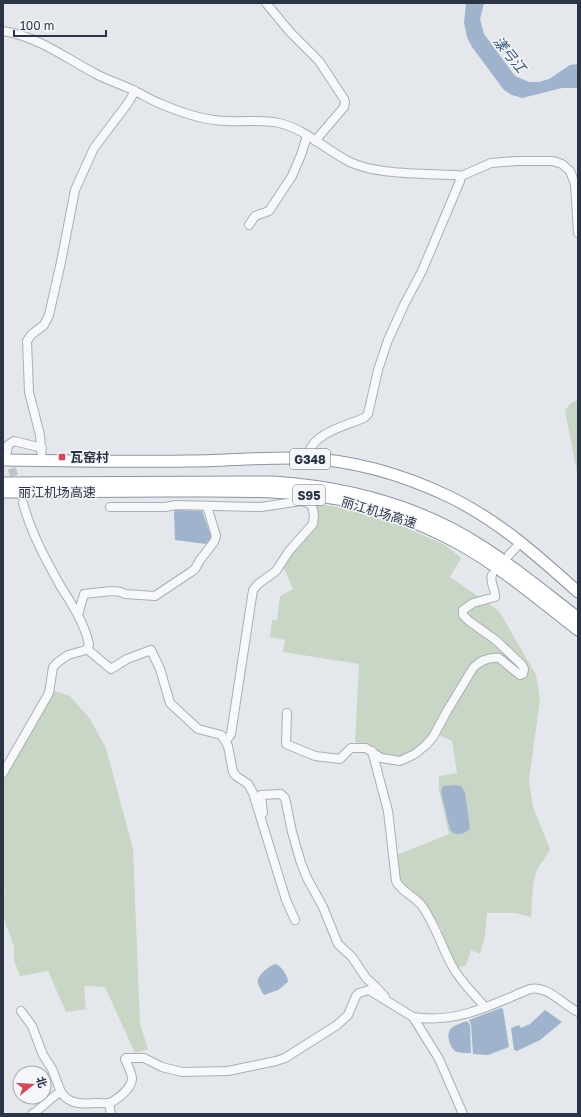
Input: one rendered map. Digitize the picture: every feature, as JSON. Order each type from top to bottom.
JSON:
[{"type":"highway","name":"G348","points":[[5,456],[42,461],[149,462],[308,458],[354,465],[391,474],[422,485],[470,508],[522,542],[578,592]]},
{"type":"highway","name":"丽江机场高速","points":[[3,483],[273,482],[308,485],[360,494],[419,514],[465,536],[498,556],[578,618]]},
{"type":"highway","name":"丽江机场高速","points":[[3,492],[272,492],[307,495],[357,503],[415,523],[460,544],[498,568],[578,630]]},
{"type":"street","points":[[266,3],[290,32],[320,61],[344,99],[344,107],[316,141]]},
{"type":"street","points":[[3,31],[22,35],[40,42],[103,78],[162,104],[194,116],[222,121],[253,120],[287,125],[316,141],[348,162],[370,168],[459,177],[492,163],[516,160],[554,161],[562,164],[570,171],[575,184],[578,233]]},
{"type":"street","points":[[42,461],[40,435],[30,392],[27,341],[31,335],[44,324],[49,315],[75,190],[94,148],[128,103],[135,91]]},
{"type":"street","points":[[249,225],[255,216],[269,212],[292,176],[302,155],[307,136]]},
{"type":"street","points":[[308,458],[312,445],[321,436],[364,418],[368,414],[378,370],[388,340],[422,271],[460,181],[459,177]]},
{"type":"street","points":[[5,456],[8,445],[14,441],[42,448]]},
{"type":"street","points":[[110,507],[261,507],[301,501],[312,506],[314,515],[313,524],[289,551],[276,571],[258,584],[253,590],[231,734],[226,742]]},
{"type":"street","points":[[23,503],[29,523],[38,543],[78,615],[89,643],[87,649]]},
{"type":"street","points":[[78,615],[84,594],[112,591],[125,594],[155,596],[195,569],[214,542],[216,536],[207,506]]},
{"type":"street","points":[[509,555],[522,542]]},
{"type":"street","points":[[287,713],[286,744],[315,756],[340,759],[351,748],[366,748],[381,758],[400,761],[415,754],[433,737],[473,668],[482,661],[490,658],[500,658],[520,675],[523,674],[524,669],[522,665],[498,641],[469,621],[463,615],[463,610],[468,605],[495,597],[496,594],[491,582],[492,574]]},
{"type":"street","points":[[87,649],[110,669],[127,659],[151,650],[160,668],[170,703],[198,730],[220,735],[226,742],[233,772],[250,787],[253,793],[260,820],[286,900],[295,920]]},
{"type":"street","points":[[3,773],[49,693],[53,667],[68,655],[87,649]]},
{"type":"street","points":[[372,751],[388,811],[396,881],[398,886],[421,905],[435,928],[451,965],[461,980],[485,1007]]},
{"type":"street","points":[[260,820],[263,815],[261,795],[281,794],[285,798],[292,832],[306,878],[323,907],[338,944],[352,956],[366,978],[376,987],[386,1000]]},
{"type":"street","points":[[413,1017],[454,1017],[468,1014],[530,989],[537,988],[545,990],[578,1012]]},
{"type":"street","points":[[21,1011],[32,1026],[43,1055],[52,1069],[61,1092],[79,1104],[109,1103],[130,1085],[132,1077],[125,1059],[135,1057],[144,1058],[162,1067],[182,1072],[228,1070],[276,1061],[285,1058],[337,1025],[348,1015],[354,999],[359,993],[369,990],[413,1017],[439,1059],[463,1114]]},
{"type":"street","points":[[32,1114],[40,1109],[50,1098],[61,1092]]},
{"type":"street","points":[[109,1103],[111,1114]]},
{"type":"green space","points":[[578,400],[578,478],[565,410],[571,403]]},
{"type":"green space","points":[[314,503],[347,509],[405,527],[445,545],[461,558],[450,577],[499,611],[536,675],[540,699],[529,780],[533,807],[550,849],[534,878],[531,917],[515,913],[487,913],[485,936],[480,954],[471,950],[466,965],[457,968],[447,951],[441,928],[422,901],[400,884],[397,855],[449,834],[439,790],[439,776],[457,773],[452,741],[433,732],[424,745],[400,758],[376,753],[369,745],[355,742],[359,664],[283,652],[285,640],[270,637],[272,620],[277,620],[280,596],[293,589],[282,564],[314,527]]},
{"type":"green space","points":[[55,691],[70,696],[90,719],[106,748],[133,849],[140,1024],[148,1049],[135,1053],[105,987],[84,986],[86,1009],[66,1012],[48,971],[20,976],[14,960],[14,947],[3,916],[3,894],[5,893],[3,875],[3,779]]},
{"type":"water","points":[[466,3],[484,3],[480,19],[484,34],[515,76],[529,82],[539,82],[549,79],[570,65],[578,64],[578,88],[562,88],[522,98],[512,95],[504,90],[472,47],[467,37],[464,23]]},
{"type":"water","points":[[174,511],[202,511],[211,536],[206,544],[175,540]]},
{"type":"water","points":[[443,786],[461,786],[465,792],[470,829],[460,834],[455,834],[450,830],[441,792]]},
{"type":"water","points":[[275,964],[280,966],[284,971],[288,982],[278,990],[264,995],[258,983],[259,977]]},
{"type":"water","points":[[501,1008],[503,1009],[509,1047],[488,1055],[473,1054],[471,1025],[469,1020]]},
{"type":"water","points":[[545,1010],[562,1022],[540,1040],[517,1051],[514,1050],[511,1028],[519,1025],[521,1028],[530,1024]]},
{"type":"water","points":[[467,1021],[470,1025],[471,1053],[457,1052],[450,1044],[448,1035],[451,1028]]},
{"type":"tunnel","points":[[8,457],[23,503]]},
{"type":"place","name":"瓦窑村","points":[[62,457]]},
{"type":"water label","name":"漾弓江","points":[[510,54]]}]
